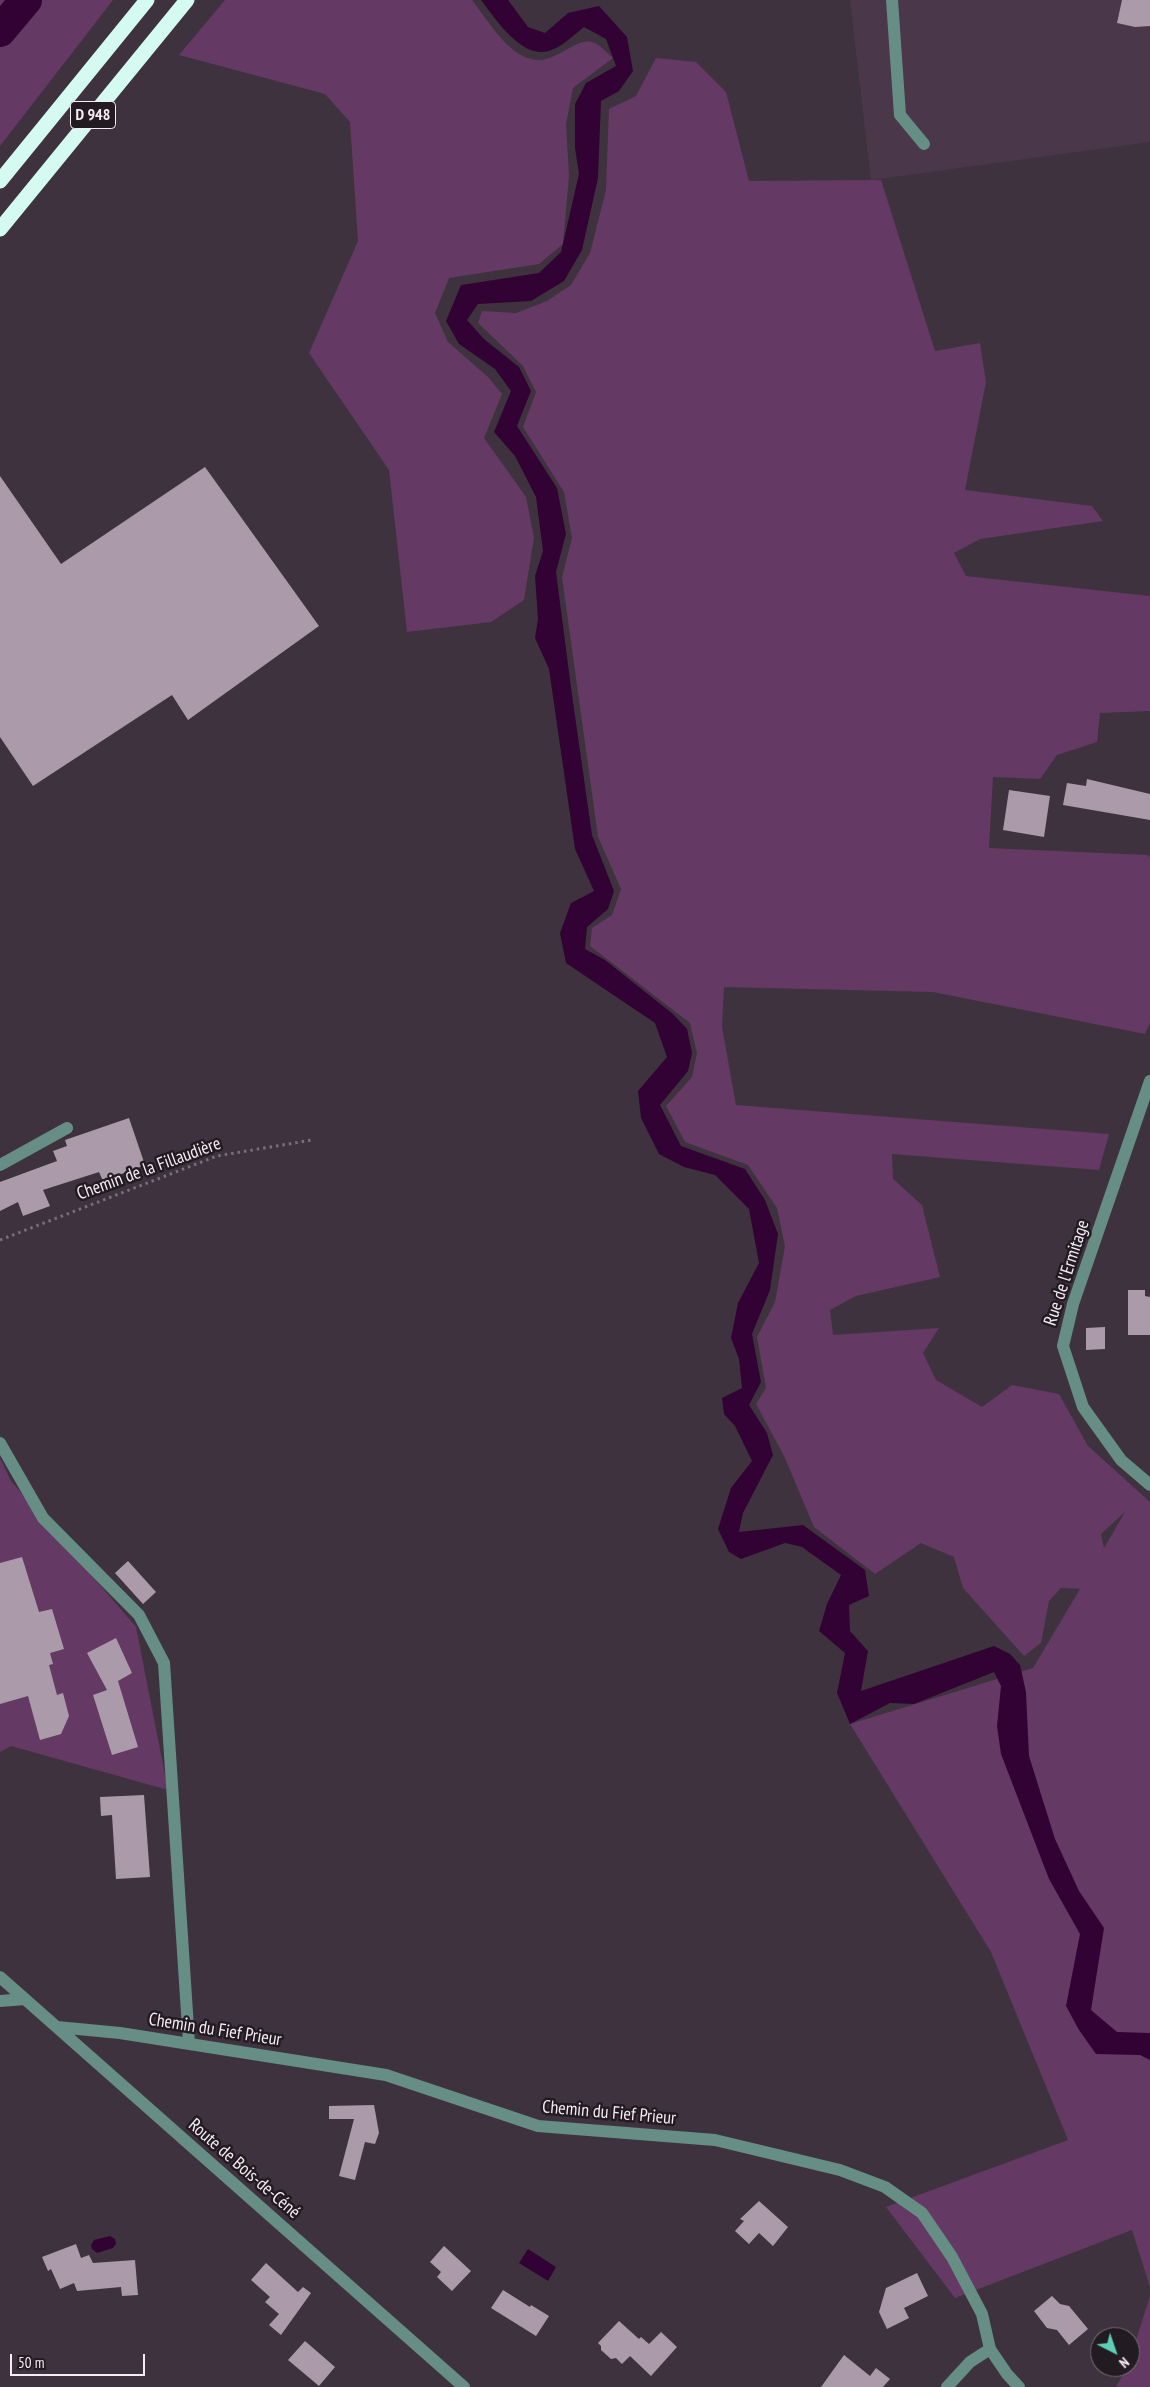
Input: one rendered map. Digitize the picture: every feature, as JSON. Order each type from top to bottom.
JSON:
[{"type":"highway","name":"D 948","points":[[0,181],[146,0]]},
{"type":"highway","name":"D 948","points":[[0,229],[187,0]]},
{"type":"street","points":[[892,0],[900,115],[924,144]]},
{"type":"street","name":"Rue de l'Ermitage","points":[[1150,1081],[1072,1304],[1062,1346],[1083,1407],[1121,1460],[1150,1485]]},
{"type":"street","points":[[0,1165],[66,1128]]},
{"type":"street","points":[[0,1443],[43,1518],[139,1615],[164,1663],[188,2043]]},
{"type":"street","name":"Route de Bois-de-Céné","points":[[0,1977],[464,2387]]},
{"type":"street","points":[[0,2001],[25,1998]]},
{"type":"street","name":"Chemin du Fief Prieur","points":[[57,2027],[120,2033],[386,2075],[538,2126],[715,2140],[840,2170],[885,2187],[922,2214],[952,2256],[982,2314],[990,2349],[1007,2374],[1019,2387]]},
{"type":"street","points":[[948,2387],[970,2362],[990,2349]]},
{"type":"path","name":"Chemin de la Fillaudière","points":[[0,1240],[217,1156],[312,1140]]},
{"type":"shaded area","points":[[0,0],[113,0],[0,146]]},
{"type":"shaded area","points":[[225,0],[472,0],[505,43],[513,50],[531,59],[549,58],[588,41],[597,44],[613,58],[573,88],[566,124],[569,176],[563,244],[539,264],[449,278],[435,313],[448,342],[488,377],[502,394],[484,438],[526,497],[534,538],[524,600],[491,622],[407,632],[389,470],[309,353],[358,241],[350,122],[325,94],[179,55]]},
{"type":"shaded area","points":[[481,0],[508,0],[528,27],[545,33],[568,13],[599,6],[627,37],[633,71],[619,91],[601,101],[598,178],[582,250],[564,281],[531,301],[478,304],[467,320],[484,339],[519,367],[531,391],[517,426],[557,488],[566,534],[556,572],[572,695],[592,835],[614,891],[608,909],[587,927],[585,949],[605,960],[673,1014],[687,1029],[692,1053],[688,1071],[660,1105],[681,1146],[745,1169],[765,1200],[778,1234],[770,1290],[752,1334],[761,1382],[749,1405],[767,1433],[773,1455],[743,1513],[739,1532],[803,1525],[865,1570],[869,1596],[849,1605],[850,1631],[868,1651],[861,1691],[994,1646],[1010,1654],[1020,1665],[1026,1692],[1029,1756],[1055,1839],[1079,1891],[1104,1928],[1091,2010],[1117,2032],[1150,2033],[1150,2060],[1140,2055],[1096,2054],[1079,2030],[1066,2006],[1080,1934],[1049,1879],[1001,1754],[997,1726],[1001,1686],[994,1672],[914,1704],[890,1703],[850,1724],[837,1693],[845,1653],[819,1631],[827,1604],[841,1575],[802,1547],[785,1543],[741,1559],[729,1552],[718,1529],[731,1488],[752,1461],[735,1426],[724,1414],[722,1398],[742,1388],[739,1359],[731,1338],[738,1303],[759,1263],[749,1209],[715,1175],[684,1167],[659,1154],[641,1118],[638,1091],[667,1057],[655,1023],[566,963],[560,933],[571,903],[594,891],[575,849],[549,669],[535,638],[538,619],[535,576],[543,551],[536,497],[515,456],[494,432],[511,391],[495,369],[459,344],[446,321],[461,285],[539,273],[561,252],[579,174],[575,148],[575,104],[586,83],[616,66],[606,39],[584,27],[564,43],[547,51],[541,52],[523,46],[499,24]]},
{"type":"shaded area","points":[[850,0],[1150,0],[1150,142],[871,180]]},
{"type":"shaded area","points":[[656,58],[696,62],[726,92],[749,181],[881,180],[935,351],[980,343],[986,382],[965,490],[1092,506],[1103,521],[980,539],[954,553],[966,576],[1150,596],[1150,711],[1100,713],[1097,742],[1057,755],[1040,779],[993,777],[989,848],[1147,855],[1150,857],[1150,1023],[1145,1034],[933,992],[724,987],[722,1027],[736,1105],[1109,1134],[1099,1170],[892,1154],[893,1179],[922,1205],[940,1277],[856,1296],[830,1310],[833,1335],[939,1328],[923,1353],[936,1380],[982,1407],[1012,1385],[1059,1394],[1088,1446],[1150,1502],[1150,2287],[1132,2230],[955,2298],[886,2207],[1068,2140],[991,1952],[850,1724],[1033,1668],[1080,1589],[1061,1588],[1049,1601],[1041,1643],[1024,1656],[963,1588],[954,1557],[921,1543],[875,1574],[814,1527],[784,1456],[756,1404],[766,1388],[757,1337],[775,1302],[785,1246],[777,1208],[748,1165],[685,1142],[666,1106],[692,1077],[697,1053],[690,1023],[590,946],[592,928],[612,915],[621,889],[598,837],[562,577],[572,538],[564,492],[523,427],[536,392],[523,366],[478,323],[482,311],[516,313],[547,301],[571,285],[590,253],[606,190],[609,109],[636,96]],"holes":[[[1125,1512],[1104,1548],[1101,1534]]]},
{"type":"shaded area","points":[[0,1458],[11,1481],[136,1627],[168,1790],[11,1746],[0,1752]]},
{"type":"shaded area","points":[[110,2236],[115,2239],[116,2244],[113,2248],[97,2253],[92,2249],[91,2245],[94,2240]]},
{"type":"shaded area","points":[[528,2249],[556,2267],[548,2281],[519,2263]]},
{"type":"shaded area","points":[[1150,2296],[1150,2387],[1116,2387],[1122,2377],[1140,2377],[1140,2328]]},
{"type":"building","points":[[1122,0],[1150,0],[1150,26],[1135,27],[1117,23]]},
{"type":"building","points":[[205,467],[319,626],[188,720],[172,695],[33,786],[0,737],[0,476],[61,564]]},
{"type":"building","points":[[1087,779],[1150,794],[1150,820],[1063,805],[1067,783],[1086,786]]},
{"type":"building","points":[[1009,790],[1050,796],[1044,837],[1003,830]]},
{"type":"building","points":[[129,1118],[145,1165],[103,1181],[99,1172],[43,1190],[50,1206],[23,1216],[18,1202],[0,1211],[0,1182],[57,1161],[53,1151],[67,1146],[65,1140]]},
{"type":"building","points":[[1128,1290],[1145,1290],[1145,1296],[1150,1297],[1150,1335],[1128,1335]]},
{"type":"building","points":[[1105,1327],[1105,1349],[1086,1350],[1086,1328]]},
{"type":"building","points":[[22,1557],[39,1612],[52,1609],[64,1649],[50,1653],[53,1664],[49,1665],[57,1695],[63,1693],[69,1716],[61,1734],[40,1740],[28,1696],[0,1704],[0,1563]]},
{"type":"building","points":[[128,1561],[156,1592],[143,1604],[115,1573]]},
{"type":"building","points":[[116,1638],[132,1673],[118,1681],[138,1747],[112,1755],[93,1695],[107,1690],[87,1653]]},
{"type":"building","points":[[144,1795],[150,1877],[116,1879],[112,1815],[101,1816],[100,1797]]},
{"type":"building","points":[[374,2105],[379,2133],[375,2144],[365,2142],[355,2180],[339,2176],[354,2119],[329,2119],[329,2106]]},
{"type":"building","points":[[759,2201],[788,2227],[773,2246],[759,2233],[749,2244],[735,2231],[744,2221],[740,2219]]},
{"type":"building","points":[[76,2244],[81,2258],[89,2255],[93,2263],[135,2260],[138,2295],[122,2296],[121,2287],[77,2291],[74,2283],[60,2289],[51,2269],[48,2271],[42,2257]]},
{"type":"building","points":[[444,2246],[471,2271],[452,2291],[437,2277],[441,2272],[430,2262]]},
{"type":"building","points":[[266,2263],[298,2292],[303,2287],[311,2293],[281,2335],[269,2325],[279,2314],[265,2302],[270,2297],[251,2280]]},
{"type":"building","points":[[917,2273],[928,2296],[904,2308],[909,2318],[887,2329],[879,2312],[886,2288]]},
{"type":"building","points":[[503,2290],[530,2307],[531,2305],[549,2316],[536,2336],[491,2308]]},
{"type":"building","points":[[1052,2296],[1060,2304],[1069,2306],[1088,2329],[1069,2345],[1057,2330],[1047,2328],[1034,2311]]},
{"type":"building","points":[[619,2321],[639,2339],[641,2337],[649,2344],[661,2332],[677,2347],[651,2376],[630,2356],[622,2364],[616,2358],[611,2359],[601,2350],[601,2346],[598,2343]]},
{"type":"building","points":[[305,2341],[335,2367],[319,2386],[288,2360]]},
{"type":"building","points":[[844,2355],[870,2376],[876,2368],[890,2379],[883,2387],[821,2387]]},
{"type":"waterway","points":[[0,31],[26,0]]}]
